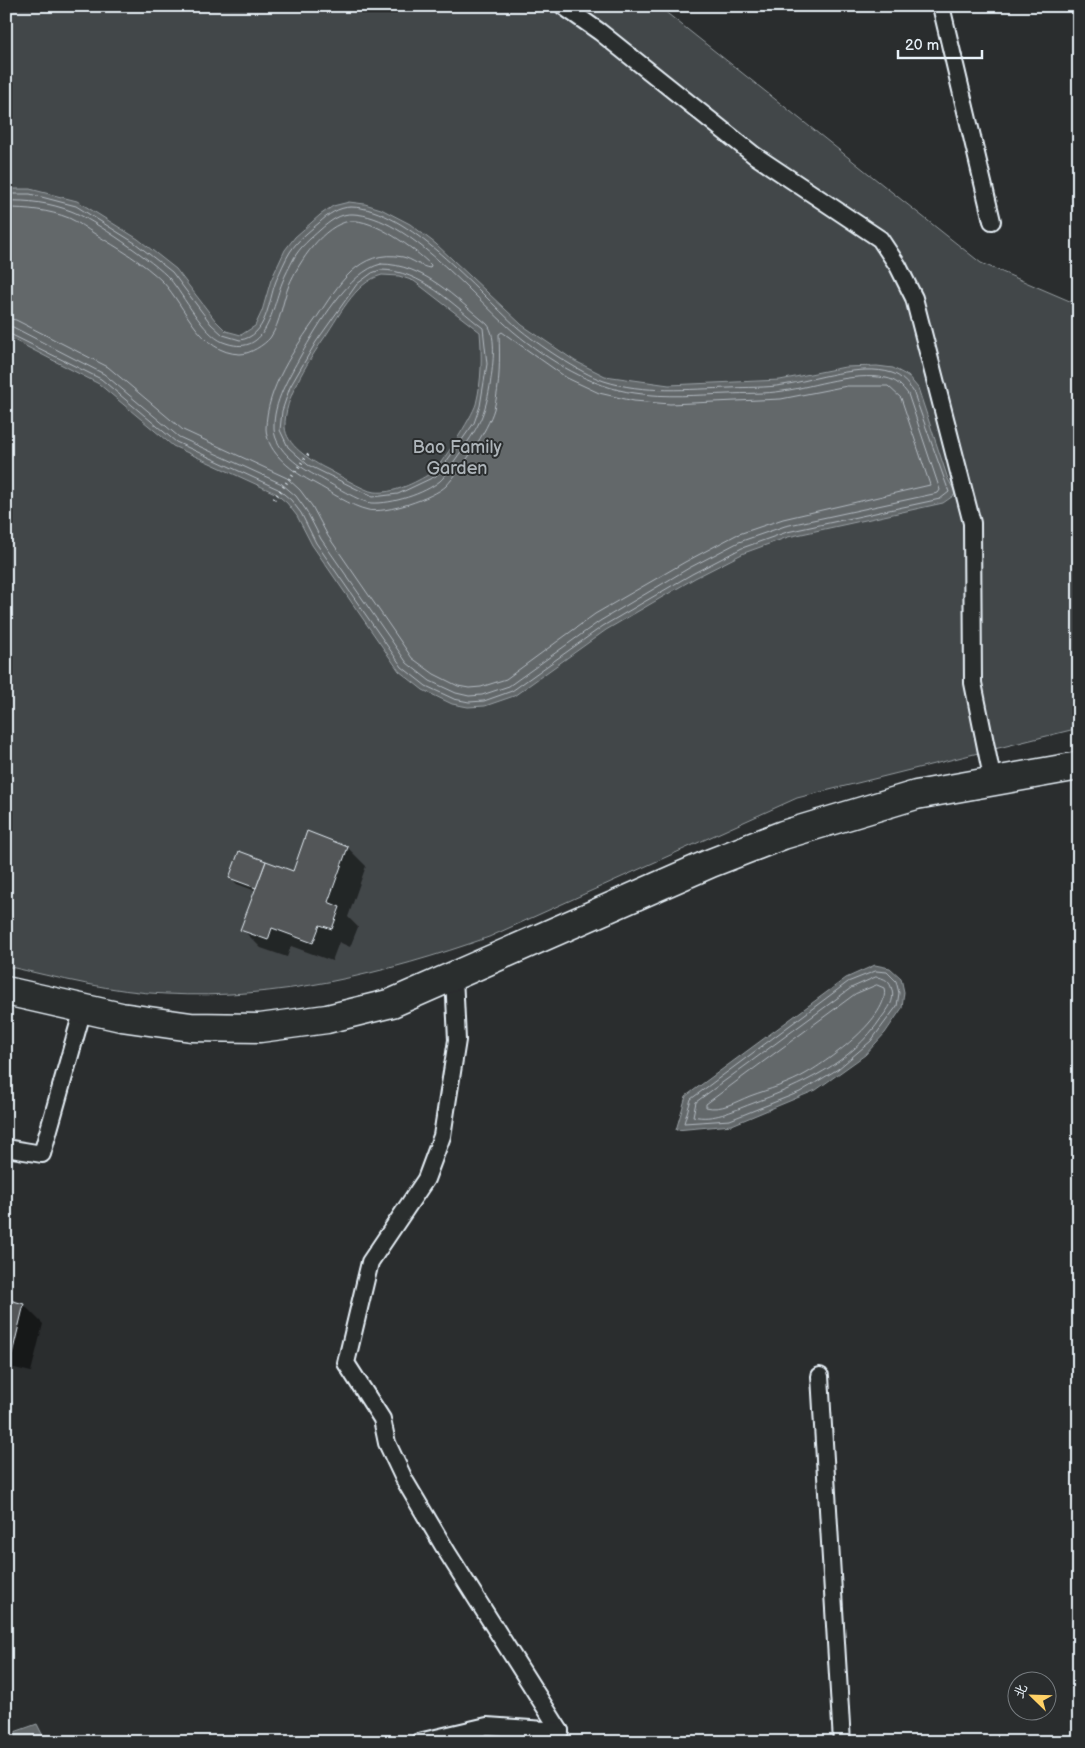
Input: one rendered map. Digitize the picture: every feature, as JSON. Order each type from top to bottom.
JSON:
[{"type":"main road","points":[[6,991],[83,1009],[156,1023],[191,1027],[225,1028],[294,1025],[360,1012],[392,1003],[711,863],[783,835],[916,795],[1079,766]]},
{"type":"lane","points":[[563,6],[600,32],[754,155],[880,239],[898,266],[914,298],[972,523],[973,683],[993,782]]},
{"type":"lane","points":[[941,6],[992,221]]},
{"type":"lane","points":[[420,1742],[487,1726],[560,1731],[447,1552],[405,1481],[387,1443],[382,1419],[346,1363],[370,1262],[426,1179],[442,1136],[457,1040],[454,976]]},
{"type":"lane","points":[[6,1148],[42,1154],[83,1009]]},
{"type":"lane","points":[[820,1376],[842,1742]]},
{"type":"path","points":[[274,499],[308,453]]},
{"type":"green space","name":"Bao Family Garden","points":[[6,6],[658,6],[981,263],[1079,305],[1079,728],[797,798],[489,937],[410,962],[330,982],[249,993],[166,994],[86,984],[6,966]]},
{"type":"water","points":[[6,189],[30,189],[77,201],[138,239],[176,269],[215,320],[226,331],[241,335],[255,326],[262,311],[271,280],[285,250],[295,237],[333,206],[349,202],[365,204],[381,209],[410,224],[436,244],[522,325],[575,361],[605,376],[669,385],[780,380],[845,367],[877,366],[893,368],[908,376],[918,388],[948,479],[956,494],[943,503],[788,537],[744,553],[695,578],[606,630],[514,696],[485,706],[468,707],[452,704],[423,690],[399,671],[312,545],[297,516],[287,503],[275,493],[173,446],[99,384],[6,336]],"holes":[[[382,275],[399,276],[414,281],[480,332],[479,386],[476,404],[469,419],[436,469],[425,477],[404,487],[374,492],[356,485],[323,467],[299,451],[286,434],[286,416],[292,393],[303,371],[355,293],[363,285]]]},
{"type":"water","points":[[875,965],[890,968],[901,978],[904,992],[902,1008],[885,1033],[865,1055],[816,1090],[732,1125],[676,1130],[686,1096],[846,978]]},
{"type":"water","points":[[37,1724],[46,1742],[6,1742],[6,1735]]},
{"type":"building","points":[[307,831],[348,847],[328,902],[340,907],[332,929],[320,925],[313,943],[272,928],[268,940],[240,930],[266,861],[293,871]]},
{"type":"building","points":[[239,851],[266,861],[256,888],[229,878]]},
{"type":"building","points":[[6,1299],[24,1304],[12,1354],[6,1353]]}]
